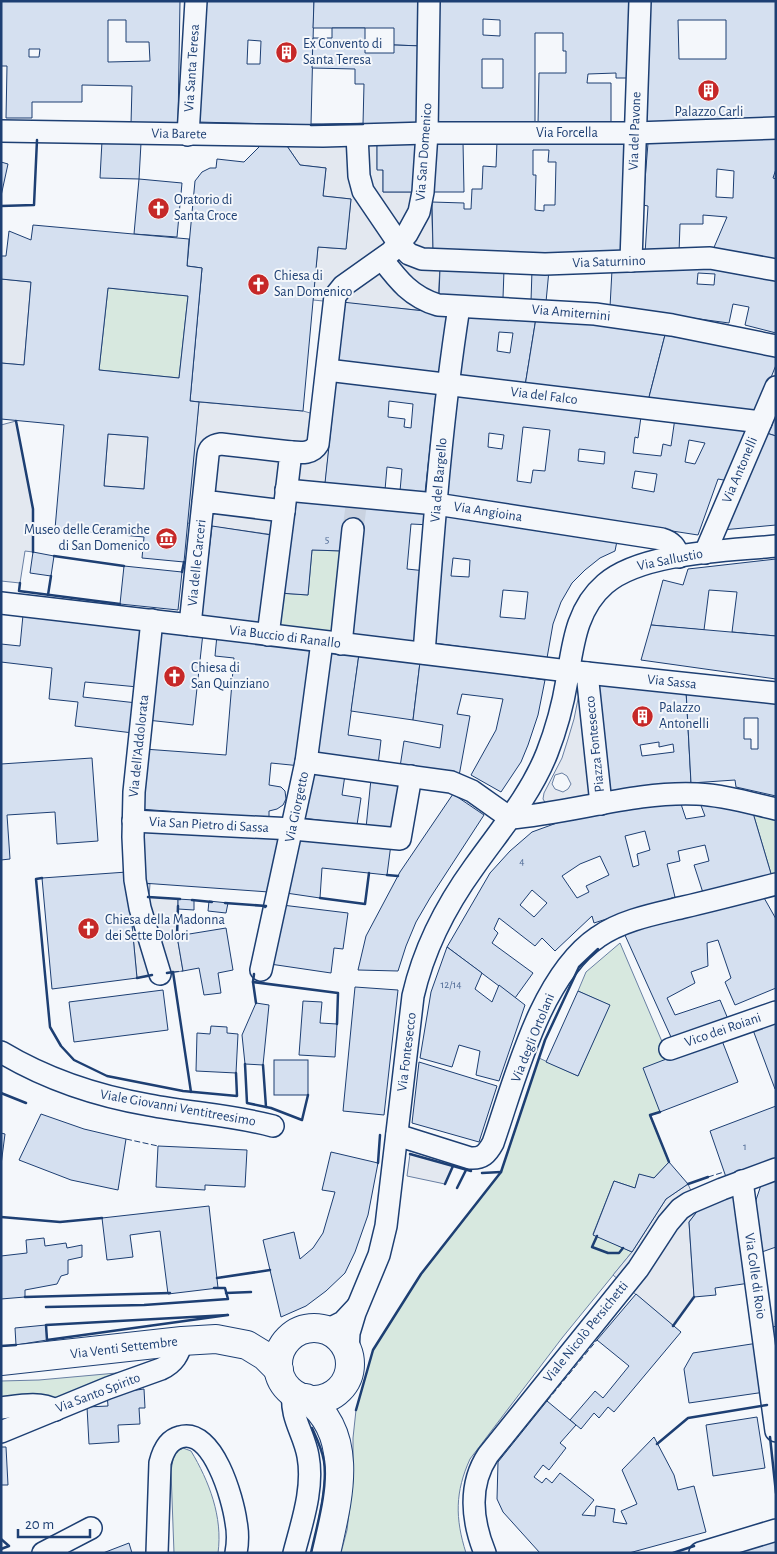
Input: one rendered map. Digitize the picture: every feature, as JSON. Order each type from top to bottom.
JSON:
[{"type":"main road","points":[[320,1328],[327,1330],[340,1339],[348,1352],[350,1360],[348,1376],[339,1389],[319,1399],[293,1387],[280,1352],[289,1338],[304,1330],[320,1328]]},
{"type":"main road","name":"Via Venti Settembre","points":[[247,1345],[266,1344],[289,1338]]},
{"type":"main road","name":"Via Venti Settembre","points":[[1,1361],[182,1341],[224,1339],[247,1345],[265,1356],[293,1387],[323,1415],[335,1438]]},
{"type":"main road","name":"Via Venti Settembre","points":[[326,1553],[340,1486],[340,1462],[333,1415],[339,1389]]},
{"type":"street","name":"Via Santa Teresa","points":[[188,135],[196,1]]},
{"type":"street","name":"Via San Domenico","points":[[291,452],[306,453],[316,447],[319,440],[336,296],[343,286],[382,259],[399,244],[414,223],[422,202],[427,133],[429,1]]},
{"type":"street","name":"Via del Pavone","points":[[631,261],[640,1]]},
{"type":"street","name":"Via Forcella","points":[[357,135],[427,133],[635,134],[776,128]]},
{"type":"street","name":"Via Barete","points":[[1,131],[188,135],[357,135]]},
{"type":"street","points":[[357,135],[359,176],[363,191],[399,244]]},
{"type":"street","name":"Via Saturnino","points":[[399,244],[408,254],[442,261],[545,264],[710,258],[776,270]]},
{"type":"street","name":"Via Amiternini","points":[[382,259],[400,283],[417,297],[438,305],[541,310],[620,317],[672,324],[776,346]]},
{"type":"street","name":"Via del Bargello","points":[[424,653],[448,384],[459,307]]},
{"type":"street","name":"Via del Falco","points":[[326,370],[761,422]]},
{"type":"street","name":"Via Antonelli","points":[[705,553],[776,387]]},
{"type":"street","name":"Via delle Carceri","points":[[190,625],[209,452],[212,447],[221,444],[291,452]]},
{"type":"street","points":[[268,635],[291,452]]},
{"type":"street","name":"Via Angioina","points":[[286,490],[356,502],[436,504],[662,539],[675,546],[679,557]]},
{"type":"street","points":[[204,501],[284,511]]},
{"type":"street","name":"Via Giorgetto","points":[[261,970],[293,829],[353,530]]},
{"type":"street","name":"Via Sallustio","points":[[577,672],[576,627],[593,595],[612,579],[633,567],[663,559],[776,546]]},
{"type":"street","name":"Via Buccio di Ranallo","points":[[1,603],[577,672]]},
{"type":"street","name":"Via dell'Addolorata","points":[[152,620],[134,792],[133,821],[135,872],[140,908],[160,974]]},
{"type":"street","name":"Via Sassa","points":[[577,672],[776,693]]},
{"type":"street","name":"Piazza Fontesecco","points":[[510,818],[601,804],[577,672]]},
{"type":"street","name":"Piazza Fontesecco","points":[[510,818],[547,754],[558,719],[577,672]]},
{"type":"street","points":[[306,762],[411,776],[462,786],[510,818]]},
{"type":"street","name":"Via San Pietro di Sassa","points":[[133,821],[293,829],[400,839],[411,776]]},
{"type":"street","points":[[601,804],[666,794],[698,794],[735,799],[776,809]]},
{"type":"street","name":"Via Fontesecco","points":[[348,1352],[350,1333],[357,1306],[374,1268],[383,1241],[413,996],[421,965],[430,940],[451,902],[510,818]]},
{"type":"street","name":"Via degli Ortolani","points":[[397,1135],[470,1158],[481,1158],[486,1155],[493,1143],[527,1045],[541,1012],[563,971],[584,946],[599,935],[628,922],[776,884]]},
{"type":"street","name":"Vico dei Roiani","points":[[670,1048],[776,1012]]},
{"type":"street","name":"Viale Giovanni Ventitreesimo","points":[[1,1052],[45,1074],[79,1088],[116,1099],[151,1106],[216,1114],[273,1126]]},
{"type":"street","name":"Viale Nicolò Persichetti","points":[[485,1553],[476,1527],[474,1512],[476,1482],[484,1460],[573,1347],[638,1269],[676,1213],[695,1200],[776,1169]]},
{"type":"street","name":"Via Colle di Roio","points":[[742,1181],[776,1431]]},
{"type":"street","name":"Via Fontesecco","points":[[327,1330],[343,1322],[357,1306]]},
{"type":"street","name":"Via Santo Spirito","points":[[1,1432],[169,1365],[180,1350],[182,1341]]},
{"type":"street","points":[[293,1387],[293,1411],[306,1447],[310,1477],[294,1553]]},
{"type":"street","points":[[1,1408],[34,1405],[47,1406],[55,1410]]},
{"type":"street","points":[[157,1553],[160,1463],[162,1454],[170,1442],[176,1438],[188,1435],[200,1439],[210,1450],[228,1489],[236,1523],[236,1553]]},
{"type":"street","points":[[42,1553],[91,1528]]},
{"type":"street","points":[[711,1551],[776,1530]]},
{"type":"shaded area","points":[[288,124],[363,124],[377,144],[377,169],[383,170],[383,192],[431,192],[433,249],[440,268],[437,312],[313,300],[318,247],[346,249],[351,199],[323,196],[326,168],[300,165],[287,146]]},
{"type":"shaded area","points":[[1,279],[31,282],[24,365],[1,363]]},
{"type":"shaded area","points":[[108,288],[188,296],[179,378],[99,370]]},
{"type":"shaded area","points":[[199,402],[303,411],[332,419],[323,504],[282,536],[187,523]]},
{"type":"shaded area","points":[[16,421],[33,509],[33,552],[25,551],[20,583],[1,581],[1,425]]},
{"type":"shaded area","points":[[108,434],[148,437],[144,489],[104,486]]},
{"type":"shaded area","points":[[312,550],[343,551],[335,636],[275,627],[279,593],[308,595]]},
{"type":"shaded area","points":[[582,679],[607,798],[546,804],[543,799],[544,793],[562,758],[574,719]],"holes":[[[562,773],[567,776],[571,784],[568,789],[563,792],[555,789],[552,784],[555,775]]]},
{"type":"shaded area","points":[[753,813],[776,818],[776,876],[772,877]]},
{"type":"shaded area","points":[[127,872],[142,883],[150,884],[149,897],[178,899],[177,936],[183,971],[137,978]]},
{"type":"shaded area","points":[[620,943],[669,1058],[660,1112],[650,1116],[669,1162],[654,1178],[639,1175],[635,1188],[614,1181],[593,1234],[632,1252],[562,1338],[470,1459],[459,1494],[458,1505],[458,1517],[466,1553],[341,1553],[347,1530],[353,1481],[353,1438],[356,1410],[373,1350],[421,1274],[501,1172],[539,1058],[578,1076],[609,1005],[578,991],[586,972]]},
{"type":"shaded area","points":[[410,1154],[453,1166],[445,1184],[407,1176]]},
{"type":"shaded area","points":[[688,1184],[699,1209],[689,1222],[694,1297],[673,1326],[613,1275],[632,1252],[666,1199]]},
{"type":"shaded area","points":[[161,1369],[73,1402],[1,1402],[1,1381],[39,1380]]},
{"type":"shaded area","points":[[183,1448],[191,1451],[209,1487],[218,1526],[218,1553],[174,1553],[171,1471],[174,1453]]},
{"type":"building","points":[[1,1],[180,1],[178,124],[131,124],[132,86],[82,85],[82,102],[32,102],[32,118],[6,118],[7,66],[1,66]],"holes":[[[108,20],[126,20],[126,42],[149,42],[150,61],[108,62]],[[29,49],[40,49],[39,57],[29,57]]]},
{"type":"building","name":"Ex Convento di Santa Teresa","points":[[201,1],[314,1],[311,125],[197,122]],"holes":[[[248,40],[261,41],[260,64],[247,64]]]},
{"type":"building","points":[[314,1],[423,1],[423,46],[394,45],[394,28],[313,28]]},
{"type":"building","points":[[435,1],[631,1],[631,78],[616,78],[616,73],[588,74],[587,83],[611,83],[611,125],[538,124],[539,73],[566,73],[566,51],[563,51],[563,33],[535,33],[535,123],[434,123]],"holes":[[[483,19],[500,20],[500,36],[483,35]],[[482,59],[503,59],[503,88],[482,88]]]},
{"type":"building","name":"Palazzo Carli","points":[[647,1],[776,1],[776,122],[641,124]],"holes":[[[678,20],[726,20],[726,59],[679,59]]]},
{"type":"building","points":[[332,28],[365,28],[365,53],[394,53],[394,45],[423,46],[422,123],[363,124],[364,84],[355,84],[355,69],[312,68],[313,38],[332,38]]},
{"type":"building","points":[[776,135],[776,169],[773,178],[776,179],[776,262],[712,252],[727,217],[703,215],[703,224],[680,224],[679,253],[645,254],[648,206],[643,205],[648,143]],"holes":[[[717,169],[734,171],[733,198],[716,197]]]},
{"type":"building","points":[[626,140],[622,254],[520,256],[433,250],[432,202],[464,203],[464,209],[471,209],[472,189],[482,189],[483,166],[496,167],[497,141]],"holes":[[[533,150],[549,150],[548,162],[556,162],[555,205],[544,205],[544,211],[535,210],[536,175],[533,175]]]},
{"type":"building","points":[[102,141],[141,143],[139,179],[100,178]]},
{"type":"building","points":[[431,142],[463,142],[464,192],[431,192]]},
{"type":"building","points":[[377,144],[417,144],[416,192],[383,192],[383,170],[377,170]]},
{"type":"building","name":"Chiesa di San Domenico","points":[[261,145],[287,146],[300,165],[326,168],[323,196],[351,199],[346,249],[318,247],[303,411],[190,401],[202,268],[187,266],[195,181],[202,172],[210,168],[216,168],[217,159],[244,162]]},
{"type":"building","points":[[1,162],[8,164],[1,196]]},
{"type":"building","name":"Oratorio di Santa Croce","points":[[139,179],[182,183],[177,237],[134,234]]},
{"type":"building","points":[[33,225],[189,239],[187,266],[202,268],[190,401],[199,402],[184,562],[142,558],[144,537],[55,529],[64,425],[1,419],[1,363],[24,365],[31,282],[1,279],[1,256],[6,256],[9,231],[31,240]],"holes":[[[108,288],[188,296],[179,378],[99,370]],[[108,434],[148,437],[144,489],[104,486]]]},
{"type":"building","points":[[707,263],[776,278],[776,333],[745,325],[749,307],[733,304],[729,323],[610,307],[612,270]],"holes":[[[698,273],[715,274],[714,285],[697,284]]]},
{"type":"building","points":[[440,268],[504,270],[503,298],[439,296]]},
{"type":"building","points":[[532,270],[549,270],[546,302],[531,301]]},
{"type":"building","points":[[342,302],[452,314],[445,376],[335,364]]},
{"type":"building","points":[[465,313],[536,318],[525,386],[457,377]],"holes":[[[499,332],[513,333],[510,353],[497,351]]]},
{"type":"building","points":[[536,318],[599,323],[665,335],[648,401],[525,386]]},
{"type":"building","points":[[665,335],[776,355],[776,365],[756,415],[648,401]]},
{"type":"building","points":[[336,381],[436,393],[425,493],[400,491],[402,469],[387,467],[385,490],[325,483]],"holes":[[[389,401],[413,404],[411,428],[404,427],[405,419],[388,417]]]},
{"type":"building","points":[[458,395],[641,417],[638,438],[635,437],[633,453],[661,456],[663,444],[671,446],[675,418],[752,428],[729,481],[718,479],[698,535],[446,496]],"holes":[[[523,427],[550,430],[545,471],[533,470],[531,483],[517,481]],[[489,433],[504,435],[502,449],[488,447]],[[689,440],[705,443],[695,464],[685,462]],[[579,449],[605,452],[604,464],[578,461]],[[635,471],[657,474],[654,492],[632,488]]]},
{"type":"building","points":[[776,400],[776,436],[763,432]]},
{"type":"building","points":[[763,432],[776,436],[776,525],[722,530]]},
{"type":"building","points":[[290,501],[432,514],[431,525],[411,524],[407,569],[426,571],[420,642],[348,635],[343,551],[312,550],[308,595],[279,593]]},
{"type":"building","points":[[444,514],[617,541],[615,551],[600,558],[572,583],[561,602],[553,624],[547,658],[433,643]],"holes":[[[453,558],[470,560],[469,577],[451,576]],[[503,590],[528,592],[525,619],[500,617]]]},
{"type":"building","points":[[212,526],[278,536],[264,626],[201,617]]},
{"type":"building","points":[[33,552],[54,556],[51,576],[30,573]]},
{"type":"building","points":[[776,559],[776,636],[732,632],[737,592],[709,590],[704,630],[651,625],[663,580],[683,585],[688,569]]},
{"type":"building","points":[[124,566],[182,572],[178,610],[120,604]]},
{"type":"building","points":[[23,615],[145,628],[138,687],[85,682],[83,697],[137,703],[133,733],[75,726],[78,702],[49,699],[52,668],[1,662],[1,644],[20,646]]},
{"type":"building","points":[[651,625],[776,636],[776,679],[641,660]]},
{"type":"building","name":"Chiesa di San Quinziano","points":[[157,628],[203,633],[193,725],[147,720]]},
{"type":"building","points":[[217,635],[317,648],[301,766],[271,763],[269,785],[281,787],[285,791],[286,799],[283,805],[269,811],[269,819],[140,809],[144,749],[226,755],[234,658],[215,656]]},
{"type":"building","points":[[325,649],[359,654],[348,735],[381,740],[378,765],[311,757]]},
{"type":"building","points":[[359,654],[420,662],[413,720],[351,711]]},
{"type":"building","points":[[420,662],[545,680],[538,715],[528,745],[521,762],[501,792],[471,775],[496,730],[503,699],[462,694],[457,714],[470,716],[459,776],[400,767],[404,741],[440,748],[443,725],[413,720]]},
{"type":"building","name":"Palazzo Antonelli","points":[[594,681],[686,690],[691,783],[607,798]],"holes":[[[659,742],[659,747],[673,744],[674,752],[642,756],[640,745]]]},
{"type":"building","points":[[686,690],[776,700],[776,796],[736,787],[735,780],[691,783]],"holes":[[[744,718],[758,718],[758,749],[751,749],[751,739],[744,739]]]},
{"type":"building","points":[[92,758],[98,841],[57,844],[55,812],[7,815],[10,859],[1,860],[1,764]]},
{"type":"building","points":[[309,770],[345,775],[342,795],[361,798],[357,825],[302,818]]},
{"type":"building","points":[[371,779],[403,782],[395,829],[366,828]]},
{"type":"building","points":[[453,794],[484,815],[416,922],[398,971],[358,970],[366,936],[400,872]]},
{"type":"building","points":[[658,801],[680,801],[686,819],[705,816],[700,803],[753,813],[772,877],[705,899],[694,865],[709,861],[705,845],[678,851],[680,861],[667,864],[675,897],[594,923],[592,916],[555,951],[542,938],[535,946],[499,918],[494,929],[498,933],[492,943],[533,973],[515,998],[447,947],[490,873],[510,851],[532,832],[565,820]],"holes":[[[645,831],[650,850],[637,854],[639,865],[633,867],[625,836]],[[600,856],[609,875],[586,886],[589,892],[577,898],[562,876],[580,864]],[[532,890],[547,903],[534,917],[520,905]]]},
{"type":"building","points":[[141,831],[283,835],[269,892],[142,883]]},
{"type":"building","points":[[298,836],[391,844],[387,875],[322,868],[320,898],[286,893]]},
{"type":"building","name":"Chiesa della Madonna dei Sette Dolori","points":[[127,872],[137,978],[52,989],[42,878]]},
{"type":"building","points":[[763,896],[776,919],[776,988],[735,1005],[725,982],[731,978],[718,940],[707,943],[708,966],[691,972],[695,983],[667,998],[675,1015],[720,1000],[728,1019],[671,1037],[624,933]]},
{"type":"building","points":[[178,899],[194,900],[194,910],[178,909]]},
{"type":"building","points":[[209,901],[228,903],[226,913],[208,911]]},
{"type":"building","points":[[282,905],[348,913],[343,949],[334,948],[331,973],[270,964]]},
{"type":"building","points":[[226,928],[233,970],[218,973],[221,993],[204,995],[199,968],[183,971],[177,936]]},
{"type":"building","points":[[447,947],[482,973],[475,989],[492,1002],[499,985],[525,1005],[499,1081],[476,1075],[480,1051],[459,1045],[452,1067],[420,1058],[431,992]]},
{"type":"building","points":[[355,987],[398,990],[384,1115],[343,1111]]},
{"type":"building","points":[[163,990],[168,1030],[74,1042],[69,1002]]},
{"type":"building","points":[[578,991],[610,1005],[578,1076],[546,1062]]},
{"type":"building","points":[[303,1001],[322,1002],[320,1023],[337,1024],[335,1057],[299,1055]]},
{"type":"building","points":[[256,1003],[269,1005],[263,1065],[245,1064],[242,1035]]},
{"type":"building","points":[[776,1021],[776,1089],[775,1089],[753,1030]]},
{"type":"building","points":[[211,1026],[227,1027],[227,1033],[238,1034],[236,1073],[196,1071],[197,1033],[210,1034]]},
{"type":"building","points":[[721,1038],[738,1082],[660,1112],[643,1068]]},
{"type":"building","points":[[274,1060],[308,1060],[308,1095],[274,1095]]},
{"type":"building","points":[[419,1062],[497,1086],[479,1142],[412,1123]]},
{"type":"building","points":[[776,1106],[776,1162],[727,1180],[710,1131]]},
{"type":"building","points":[[41,1114],[84,1129],[126,1139],[118,1190],[71,1180],[19,1160]]},
{"type":"building","points":[[1,1133],[5,1134],[1,1165]]},
{"type":"building","points":[[158,1146],[247,1150],[245,1187],[205,1185],[205,1190],[156,1187]]},
{"type":"building","points":[[331,1152],[378,1163],[368,1215],[355,1252],[345,1273],[306,1306],[281,1317],[263,1240],[294,1232],[300,1259],[313,1248],[323,1233],[335,1192],[322,1190]]},
{"type":"building","points":[[669,1162],[688,1184],[666,1199],[632,1252],[593,1235],[614,1181],[635,1188],[639,1174],[654,1178]]},
{"type":"building","points":[[776,1177],[776,1247],[759,1253],[756,1200],[762,1182]]},
{"type":"building","points":[[737,1189],[750,1283],[715,1288],[716,1295],[694,1297],[689,1222],[699,1209]]},
{"type":"building","points":[[209,1206],[218,1288],[168,1294],[160,1231],[130,1235],[133,1257],[107,1260],[102,1218]]},
{"type":"building","points":[[44,1238],[45,1246],[66,1243],[67,1248],[82,1245],[82,1257],[68,1260],[68,1274],[61,1276],[57,1284],[25,1290],[25,1297],[1,1299],[1,1256],[27,1253],[26,1240]]},
{"type":"building","points":[[636,1294],[681,1332],[614,1412],[608,1407],[599,1418],[594,1413],[581,1429],[570,1420],[595,1391],[603,1398],[629,1366],[597,1340]]},
{"type":"building","points":[[46,1325],[47,1340],[16,1345],[15,1328]]},
{"type":"building","points":[[776,1326],[776,1369],[770,1328]]},
{"type":"building","points":[[758,1343],[765,1392],[689,1403],[684,1369],[693,1353]]},
{"type":"building","points":[[144,1389],[145,1408],[139,1408],[140,1424],[118,1425],[119,1442],[89,1444],[87,1407],[108,1406],[107,1394]]},
{"type":"building","points":[[547,1401],[576,1425],[560,1443],[566,1448],[549,1470],[543,1465],[534,1477],[542,1483],[546,1478],[552,1483],[560,1473],[594,1500],[582,1515],[595,1516],[596,1506],[615,1509],[613,1522],[627,1524],[621,1511],[637,1504],[622,1470],[654,1437],[674,1475],[678,1490],[694,1486],[706,1532],[629,1553],[540,1553],[503,1512],[497,1499],[498,1462]]},
{"type":"building","points":[[757,1417],[765,1468],[713,1476],[706,1425]]},
{"type":"building","points":[[1,1447],[6,1447],[8,1485],[1,1485]]},
{"type":"building","points":[[776,1539],[776,1553],[724,1553]]},
{"type":"building","points":[[129,1543],[132,1553],[103,1553]]},
{"type":"tunnel","points":[[353,529],[356,507]]},
{"type":"fence","points":[[173,972],[183,971]]},
{"type":"fence","points":[[126,1139],[158,1146]]},
{"type":"fence","points":[[708,1177],[724,1172]]},
{"type":"fence","points":[[547,1401],[597,1340]]},
{"type":"wall","points":[[311,125],[363,124]]},
{"type":"wall","points":[[1,206],[34,205],[37,140]]},
{"type":"wall","points":[[16,421],[33,509],[33,552]]},
{"type":"wall","points":[[54,556],[124,566]]},
{"type":"wall","points":[[182,572],[184,562]]},
{"type":"wall","points":[[48,595],[51,576]]},
{"type":"wall","points":[[20,583],[19,591],[120,604]]},
{"type":"wall","points":[[320,898],[365,904],[369,873]]},
{"type":"wall","points":[[387,875],[398,876]]},
{"type":"wall","points":[[42,878],[36,879],[50,1027],[61,1046],[74,1060],[107,1076],[183,1091],[237,1096],[236,1073]]},
{"type":"wall","points":[[148,897],[180,899]]},
{"type":"wall","points":[[192,900],[212,902]]},
{"type":"wall","points":[[225,903],[265,907]]},
{"type":"wall","points":[[177,936],[178,906]]},
{"type":"wall","points":[[356,1410],[373,1350],[421,1274],[501,1172],[545,1040],[579,967],[598,949]]},
{"type":"wall","points":[[167,973],[173,972],[191,1092]]},
{"type":"wall","points":[[254,974],[253,982],[256,1003]]},
{"type":"wall","points":[[137,978],[152,975]]},
{"type":"wall","points":[[253,982],[338,993],[337,1024]]},
{"type":"wall","points":[[245,1064],[247,1103],[271,1108],[302,1120],[308,1095]]},
{"type":"wall","points":[[263,1065],[266,1107]]},
{"type":"wall","points":[[1,1093],[26,1103]]},
{"type":"wall","points":[[660,1112],[650,1115],[669,1162]]},
{"type":"wall","points":[[378,1163],[380,1135]]},
{"type":"wall","points":[[410,1154],[471,1171]]},
{"type":"wall","points":[[445,1184],[453,1166]]},
{"type":"wall","points":[[457,1188],[466,1170]]},
{"type":"wall","points":[[482,1173],[501,1172]]},
{"type":"wall","points":[[688,1184],[708,1177]]},
{"type":"wall","points":[[1,1217],[60,1222],[102,1218]]},
{"type":"wall","points":[[597,1236],[592,1247],[608,1253],[619,1253],[623,1248]]},
{"type":"wall","points":[[217,1278],[270,1270]]},
{"type":"wall","points":[[46,1307],[144,1305],[228,1299],[225,1288],[214,1288]]},
{"type":"wall","points":[[226,1293],[251,1292]]},
{"type":"wall","points":[[25,1297],[170,1293]]},
{"type":"wall","points":[[673,1326],[694,1297]]},
{"type":"wall","points":[[228,1315],[47,1340],[46,1325],[228,1315]]},
{"type":"wall","points":[[1,1346],[16,1345]]},
{"type":"wall","points":[[657,1444],[688,1418],[767,1405]]},
{"type":"wall","points":[[311,1553],[321,1507],[325,1472],[322,1452],[312,1428]]},
{"type":"wall","points":[[770,1437],[776,1493]]},
{"type":"wall","points":[[1,1539],[9,1546],[1,1549]]},
{"type":"wall","points":[[673,1553],[694,1546]]},
{"type":"place","name":"Ex Convento di Santa Teresa","points":[[287,52]]},
{"type":"place","name":"Palazzo Carli","points":[[709,90]]},
{"type":"place","name":"Oratorio di Santa Croce","points":[[158,208]]},
{"type":"place","name":"Chiesa di San Domenico","points":[[258,284]]},
{"type":"place","name":"Museo delle Ceramiche di San Domenico","points":[[166,538]]},
{"type":"place","name":"Chiesa di San Quinziano","points":[[175,676]]},
{"type":"place","name":"Palazzo Antonelli","points":[[643,716]]},
{"type":"place","name":"Chiesa della Madonna dei Sette Dolori","points":[[89,928]]}]
